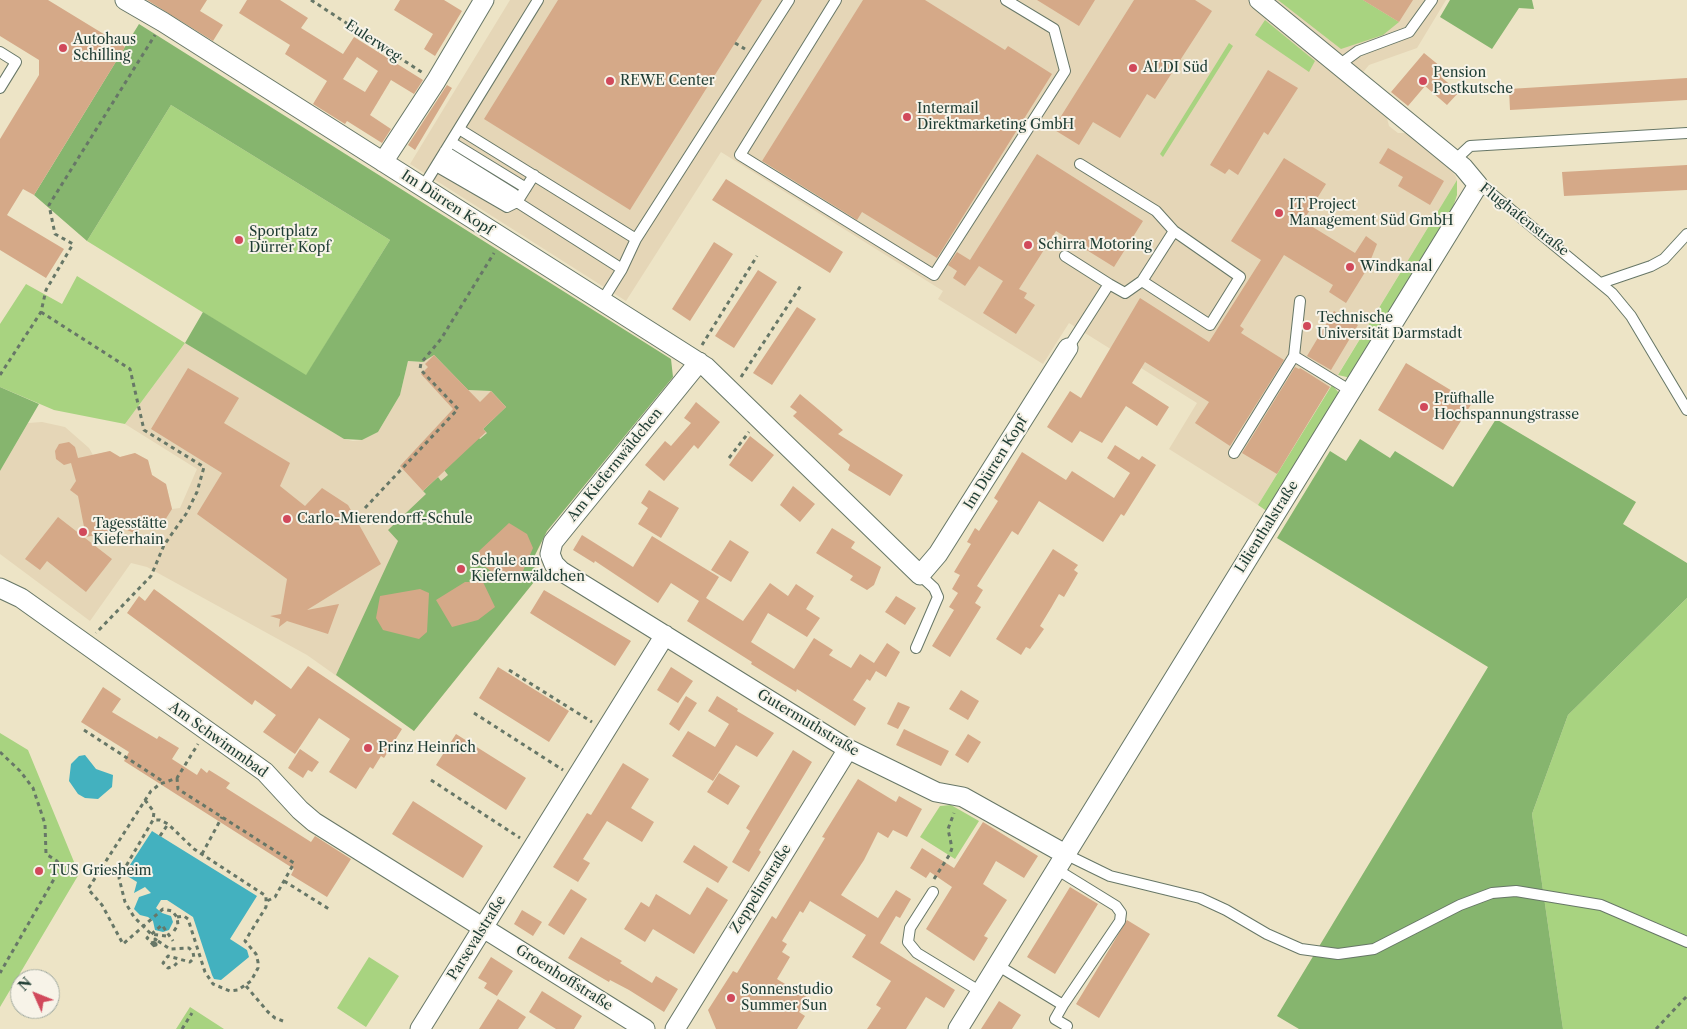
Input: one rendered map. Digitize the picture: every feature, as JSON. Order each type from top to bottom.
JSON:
[{"type":"street","points":[[383,162],[436,81],[484,0]]},
{"type":"street","name":"Flughafenstraße","points":[[1259,0],[1455,160],[1478,185]]},
{"type":"street","name":"Im Dürren Kopf","points":[[130,1],[696,360],[732,390],[920,575],[938,554],[1068,348]]},
{"type":"street","name":"Lilienthalstraße","points":[[958,1029],[1478,185]]},
{"type":"street","name":"Am Kiefernwäldchen","points":[[561,571],[550,557],[553,542],[696,360]]},
{"type":"street","name":"Gutermuthstraße","points":[[561,571],[848,749],[936,792],[963,797],[1061,861]]},
{"type":"street","name":"Am Schwimmbad","points":[[0,588],[21,598],[265,772],[300,810],[314,822],[483,928]]},
{"type":"street","name":"Parsevalstraße","points":[[420,1029],[665,635]]},
{"type":"street","name":"Zeppelinstraße","points":[[675,1029],[848,749]]},
{"type":"street","name":"Groenhoffstraße","points":[[483,928],[645,1029]]},
{"type":"lane","points":[[423,187],[538,0]]},
{"type":"lane","points":[[602,301],[622,269],[636,239],[789,0]]},
{"type":"lane","points":[[836,0],[740,155],[934,275],[1065,71],[1054,29],[1006,0]]},
{"type":"lane","points":[[1339,65],[1358,51],[1409,32],[1432,0]]},
{"type":"lane","points":[[0,52],[16,62],[0,88]]},
{"type":"lane","points":[[459,129],[636,239]]},
{"type":"lane","points":[[1455,160],[1470,146],[1687,133]]},
{"type":"lane","points":[[443,154],[526,188]]},
{"type":"lane","points":[[443,154],[514,194],[517,202],[622,269]]},
{"type":"lane","points":[[443,154],[507,207],[517,202],[534,175]]},
{"type":"lane","points":[[1080,164],[1156,211],[1174,231],[1240,277],[1210,325],[1142,281]]},
{"type":"lane","name":"Flughafenstraße","points":[[1478,185],[1492,193],[1601,283],[1631,316],[1687,410]]},
{"type":"lane","points":[[1065,256],[1125,293],[1142,281],[1174,231]]},
{"type":"lane","points":[[1601,283],[1651,266],[1664,259],[1687,234]]},
{"type":"lane","points":[[1068,348],[1109,284]]},
{"type":"lane","points":[[1234,453],[1294,356],[1300,301]]},
{"type":"lane","points":[[1294,356],[1351,391]]},
{"type":"lane","name":"Im Dürren Kopf","points":[[916,648],[937,604],[937,593],[920,575]]},
{"type":"lane","points":[[1061,861],[1110,876],[1200,898],[1226,910],[1267,934],[1300,949],[1338,954],[1374,949],[1460,905],[1492,893],[1516,891],[1601,905],[1687,942]]},
{"type":"lane","points":[[1061,861],[1121,912],[1120,921],[1055,1019],[1067,1026]]},
{"type":"lane","points":[[933,892],[910,928],[908,942],[917,953],[981,992]]},
{"type":"lane","points":[[998,965],[1063,1005]]},
{"type":"path","name":"Eulerweg","points":[[311,0],[436,81]]},
{"type":"path","points":[[0,375],[42,312],[46,290],[73,244],[56,234],[49,205],[163,22]]},
{"type":"path","points":[[365,508],[458,409],[420,369],[421,363],[441,339],[503,238]]},
{"type":"path","points":[[696,360],[757,256]]},
{"type":"path","points":[[732,390],[802,284]]},
{"type":"path","points":[[42,312],[130,369],[144,430],[204,467],[197,492],[186,514],[164,545],[151,576],[101,628],[87,646]]},
{"type":"path","points":[[729,458],[760,418]]},
{"type":"path","points":[[509,670],[605,730]]},
{"type":"path","points":[[474,712],[576,778]]},
{"type":"path","points":[[84,730],[165,782]]},
{"type":"path","points":[[154,820],[160,820],[168,824],[187,844],[261,892],[267,901],[266,907],[245,941],[256,954],[258,962],[255,975],[246,986],[230,991],[213,984],[205,972],[188,919],[181,916],[177,917],[167,909],[160,910],[123,944],[102,905],[88,889],[151,791],[165,782],[176,778],[207,731]]},
{"type":"path","points":[[0,752],[20,771],[33,788],[45,824],[46,854],[60,864],[60,871],[0,973]]},
{"type":"path","points":[[176,778],[178,789],[294,863],[275,897],[267,901]]},
{"type":"path","points":[[431,780],[533,847]]},
{"type":"path","points":[[933,892],[930,887],[952,848],[948,829],[951,819],[963,797]]},
{"type":"path","points":[[145,800],[154,812],[154,820],[119,878],[129,910],[151,934],[166,936]]},
{"type":"path","points":[[202,854],[222,817]]},
{"type":"path","points":[[160,836],[168,824]]},
{"type":"path","points":[[60,871],[76,868]]},
{"type":"path","points":[[284,881],[329,909]]},
{"type":"path","points":[[174,931],[178,924],[177,917]]},
{"type":"path","points":[[173,941],[164,925],[159,926],[147,938],[170,949],[189,948],[193,952],[194,958],[190,962],[181,961],[171,956],[165,957],[163,962],[168,968],[177,963]]},
{"type":"path","points":[[246,986],[268,1012],[275,1018],[283,1021]]},
{"type":"path","points":[[1656,1029],[1687,996]]},
{"type":"path","points":[[182,1029],[192,1013]]},
{"type":"shaded area","points":[[510,0],[1446,0],[1417,48],[1369,65],[1350,88],[1387,118],[1389,126],[1398,133],[1406,133],[1444,163],[1457,180],[1258,505],[1169,449],[1197,403],[1069,323],[1043,364],[938,299],[943,291],[721,152],[626,301],[410,164]]},
{"type":"shaded area","points":[[185,343],[344,439],[353,441],[362,440],[378,432],[400,395],[408,361],[423,362],[434,355],[468,390],[491,391],[506,407],[593,475],[547,531],[530,565],[542,572],[414,731],[307,655],[147,567],[131,563],[90,621],[0,554],[0,471],[28,423],[42,422],[65,427],[89,448],[93,455],[110,451],[120,457],[135,453],[148,460],[152,475],[166,484],[172,509],[180,508],[197,469],[125,424]]},
{"type":"green space","points":[[1278,0],[1363,0],[1399,22],[1383,35],[1341,49]]},
{"type":"green space","points":[[1450,0],[1532,0],[1534,9],[1519,8],[1492,49],[1440,17]]},
{"type":"green space","points":[[1265,20],[1315,61],[1309,72],[1255,35]]},
{"type":"green space","points":[[139,24],[671,359],[673,377],[547,531],[530,565],[542,572],[414,731],[336,675],[398,541],[388,530],[426,494],[423,491],[438,477],[441,481],[448,475],[444,470],[476,435],[480,439],[487,433],[483,429],[506,407],[491,391],[468,390],[434,355],[423,362],[408,361],[400,395],[378,432],[362,440],[344,439],[185,343],[203,312],[306,375],[390,240],[171,105],[87,241],[34,195]]},
{"type":"green space","points":[[1229,43],[1233,46],[1163,157],[1160,154]]},
{"type":"green space","name":"Sportplatz Dürrer Kopf","points":[[171,105],[390,240],[306,376],[87,241]]},
{"type":"green space","points":[[1457,180],[1457,195],[1449,219],[1351,378],[1338,375]]},
{"type":"green space","points":[[77,276],[185,343],[125,424],[54,410],[0,387],[0,324],[26,284],[62,304]]},
{"type":"green space","points":[[1332,385],[1340,394],[1268,512],[1258,505]]},
{"type":"green space","points":[[0,387],[39,404],[0,471]]},
{"type":"green space","points":[[1496,419],[1636,502],[1623,524],[1687,563],[1687,598],[1568,715],[1532,814],[1563,1029],[1299,1029],[1277,1016],[1488,667],[1277,538],[1330,451],[1346,461],[1360,439],[1390,458],[1395,451],[1453,487]]},
{"type":"green space","points":[[1687,598],[1687,1029],[1563,1029],[1532,814],[1568,715]]},
{"type":"green space","name":"TUS Griesheim","points":[[0,733],[28,750],[79,874],[23,969],[10,969],[10,990],[0,1007]]},
{"type":"green space","points":[[951,805],[979,821],[955,859],[920,837],[940,806]]},
{"type":"green space","points":[[369,957],[399,976],[366,1027],[337,1008]]},
{"type":"green space","points":[[190,1007],[224,1029],[176,1029]]},
{"type":"water","points":[[85,755],[96,769],[113,775],[112,787],[98,799],[85,798],[78,794],[69,781],[71,764],[79,756]]},
{"type":"water","points":[[152,831],[257,896],[230,939],[247,950],[249,957],[221,980],[214,979],[212,975],[193,917],[167,900],[161,900],[156,908],[162,913],[171,916],[173,922],[169,930],[163,932],[155,930],[153,921],[148,917],[140,915],[134,909],[139,897],[151,893],[145,887],[134,893],[137,882],[124,874]]},
{"type":"building","points":[[0,0],[48,0],[125,47],[34,195],[23,189],[7,215],[64,249],[46,278],[0,250],[0,139],[39,75],[39,60],[0,36]]},
{"type":"building","points":[[147,0],[207,0],[200,11],[223,25],[213,41]]},
{"type":"building","points":[[247,0],[280,0],[308,18],[301,28],[343,54],[354,37],[423,80],[414,94],[391,80],[370,115],[391,129],[382,143],[347,121],[345,124],[313,104],[327,81],[285,54],[290,45],[239,13]],"holes":[[[357,57],[378,71],[365,92],[343,79]]]},
{"type":"building","points":[[400,0],[444,0],[462,11],[435,56],[424,49],[433,34],[394,10]]},
{"type":"building","name":"REWE Center","points":[[558,0],[762,0],[630,210],[484,119]]},
{"type":"building","name":"Intermail Direktmarketing GmbH","points":[[863,0],[925,0],[1005,50],[1008,46],[1052,74],[937,258],[862,212],[857,220],[762,161]]},
{"type":"building","points":[[1037,0],[1095,0],[1079,26]]},
{"type":"building","name":"ALDI Süd","points":[[1134,0],[1195,0],[1212,11],[1155,99],[1147,94],[1120,138],[1093,122],[1079,145],[1053,129]]},
{"type":"building","points":[[1363,0],[1413,0],[1399,22]]},
{"type":"building","name":"Pension Postkutsche","points":[[1424,53],[1446,71],[1441,77],[1459,92],[1447,105],[1425,86],[1408,106],[1391,92]]},
{"type":"building","points":[[1268,70],[1298,88],[1268,135],[1264,132],[1238,175],[1229,169],[1225,174],[1210,165]]},
{"type":"building","points":[[1687,78],[1687,100],[1510,110],[1509,89]]},
{"type":"building","points":[[447,85],[452,88],[415,150],[408,145]]},
{"type":"building","points":[[1388,148],[1444,181],[1430,205],[1398,186],[1403,177],[1379,163]]},
{"type":"building","points":[[1037,154],[1143,221],[1114,267],[1056,231],[1019,289],[1027,293],[1024,298],[1035,305],[1016,334],[983,313],[1003,281],[979,266],[965,286],[953,278],[957,271],[948,265],[957,252],[970,260]]},
{"type":"building","points":[[1284,158],[1326,184],[1303,221],[1355,253],[1366,236],[1377,244],[1367,269],[1346,303],[1329,292],[1333,285],[1284,255],[1240,326],[1244,329],[1241,333],[1284,360],[1230,446],[1195,423],[1209,402],[1145,362],[1132,383],[1169,407],[1157,426],[1126,406],[1102,443],[1080,431],[1072,443],[1047,427],[1070,391],[1081,398],[1140,298],[1209,342],[1261,260],[1231,241]]},
{"type":"building","points":[[1687,165],[1687,190],[1564,196],[1562,172]]},
{"type":"building","points":[[726,179],[843,252],[830,273],[712,200]]},
{"type":"building","points":[[714,242],[733,254],[690,321],[672,309]]},
{"type":"building","points":[[758,270],[777,282],[734,348],[715,336]]},
{"type":"building","points":[[797,307],[816,319],[772,385],[753,373]]},
{"type":"building","points":[[1334,311],[1358,325],[1331,370],[1307,356]]},
{"type":"building","points":[[434,355],[480,402],[491,391],[506,407],[483,429],[486,432],[423,491],[400,466],[453,409],[421,374],[428,367],[425,364]]},
{"type":"building","name":"Prüfhalle Hochspannungstrasse","points":[[1406,363],[1472,403],[1443,450],[1378,410]]},
{"type":"building","points":[[1295,367],[1300,368],[1330,387],[1277,474],[1242,453]]},
{"type":"building","points":[[188,368],[239,398],[224,423],[290,463],[280,486],[305,506],[322,488],[348,505],[381,564],[307,610],[339,604],[328,634],[287,621],[279,627],[280,619],[270,616],[281,614],[287,579],[197,514],[222,473],[151,429]]},
{"type":"building","points":[[800,394],[843,430],[838,434],[903,475],[890,496],[848,470],[850,465],[793,416],[797,412],[790,407]]},
{"type":"building","points":[[696,402],[720,422],[698,449],[694,445],[664,481],[645,465],[665,441],[671,446],[691,423],[684,418]]},
{"type":"building","points":[[750,436],[774,455],[752,482],[729,465]]},
{"type":"building","points":[[69,442],[75,447],[78,458],[110,451],[120,457],[135,453],[148,460],[152,475],[166,484],[172,509],[160,528],[145,518],[136,534],[125,529],[86,537],[78,496],[70,490],[76,481],[71,463],[64,465],[56,459],[55,451],[59,444]]},
{"type":"building","points":[[1115,445],[1139,460],[1142,456],[1156,465],[1124,516],[1121,514],[1103,542],[1039,501],[1018,535],[1012,531],[977,586],[983,590],[975,603],[981,607],[950,657],[932,646],[954,610],[949,607],[958,593],[952,589],[960,575],[954,572],[971,544],[967,542],[975,528],[979,531],[998,501],[994,498],[1022,452],[1066,480],[1072,471],[1114,498],[1130,473],[1107,458]]},
{"type":"building","points":[[793,486],[815,504],[800,522],[780,505]]},
{"type":"building","points":[[649,490],[679,508],[661,538],[638,524],[648,508],[641,503]]},
{"type":"building","points":[[58,517],[112,559],[86,592],[47,561],[40,570],[25,559]]},
{"type":"building","points":[[509,523],[527,534],[533,548],[519,580],[507,583],[476,560],[479,551]]},
{"type":"building","points":[[832,528],[855,542],[851,548],[881,567],[874,585],[867,590],[850,580],[853,576],[816,553]]},
{"type":"building","points":[[582,535],[633,567],[652,536],[719,577],[706,598],[743,621],[770,583],[788,596],[796,584],[814,596],[806,609],[820,618],[807,637],[768,613],[751,642],[794,669],[814,638],[833,650],[829,655],[851,668],[860,654],[874,663],[887,643],[900,652],[886,677],[876,671],[870,681],[867,679],[853,700],[866,708],[855,726],[797,689],[796,692],[751,664],[752,662],[687,621],[699,601],[671,583],[658,603],[595,561],[594,563],[573,550]]},
{"type":"building","points":[[730,540],[749,552],[731,582],[711,570]]},
{"type":"building","points":[[1053,549],[1078,565],[1074,570],[1078,573],[1064,597],[1059,594],[1040,626],[1044,629],[1030,649],[1026,647],[1021,655],[996,639]]},
{"type":"building","points":[[465,582],[483,582],[495,607],[478,620],[452,627],[436,600]]},
{"type":"building","points":[[154,589],[291,689],[308,666],[402,729],[384,758],[381,756],[373,769],[370,767],[356,789],[329,772],[350,739],[319,718],[295,754],[263,732],[276,715],[255,700],[252,705],[127,613],[139,596],[145,601]]},
{"type":"building","points":[[420,589],[429,593],[427,632],[419,639],[383,630],[376,618],[380,596]]},
{"type":"building","points":[[544,590],[631,641],[615,666],[530,613]]},
{"type":"building","points":[[896,596],[916,608],[905,625],[885,612]]},
{"type":"building","points":[[498,667],[569,711],[549,742],[479,698]]},
{"type":"building","points":[[671,667],[693,681],[678,703],[657,690]]},
{"type":"building","points":[[103,687],[121,699],[112,712],[157,739],[159,736],[179,748],[172,759],[197,775],[201,768],[207,773],[209,770],[230,783],[226,788],[311,842],[315,836],[351,859],[327,897],[291,875],[294,869],[124,761],[129,752],[81,722]]},
{"type":"building","points":[[961,690],[979,701],[968,720],[949,709]]},
{"type":"building","points":[[686,696],[697,703],[679,731],[669,724]]},
{"type":"building","points":[[717,696],[738,709],[737,711],[774,733],[757,757],[736,745],[713,781],[672,756],[688,731],[715,747],[729,724],[708,711]]},
{"type":"building","points":[[898,702],[910,707],[898,729],[887,724]]},
{"type":"building","points":[[904,729],[949,751],[941,766],[896,745]]},
{"type":"building","points":[[456,734],[526,778],[506,810],[436,765]]},
{"type":"building","points":[[968,734],[981,742],[968,763],[955,755]]},
{"type":"building","points":[[300,749],[319,762],[312,772],[308,770],[303,778],[288,768]]},
{"type":"building","points":[[793,750],[812,762],[759,850],[761,852],[749,872],[732,862],[750,831],[746,828]]},
{"type":"building","points":[[623,763],[649,779],[631,808],[654,822],[642,842],[607,821],[583,859],[590,863],[578,882],[553,867],[587,813],[591,815]]},
{"type":"building","points":[[719,773],[740,786],[728,805],[707,792]]},
{"type":"building","points":[[858,779],[896,802],[899,796],[922,809],[907,837],[893,830],[888,838],[878,832],[864,860],[841,895],[878,918],[896,890],[911,899],[900,918],[896,916],[880,943],[955,990],[944,1008],[926,997],[906,1029],[867,1029],[881,1008],[876,1005],[891,981],[852,957],[866,935],[810,901],[803,913],[800,911],[782,941],[787,944],[782,952],[790,957],[777,979],[808,998],[799,1012],[805,1016],[797,1029],[716,1029],[708,1010],[733,971],[737,973],[772,916],[776,919],[825,838],[822,837]]},
{"type":"building","points":[[413,801],[483,846],[463,878],[392,834]]},
{"type":"building","points":[[983,822],[1038,856],[1024,878],[996,861],[983,884],[1007,900],[984,936],[988,938],[974,961],[926,929],[952,887],[930,872],[926,878],[910,868],[922,848],[954,868]]},
{"type":"building","points":[[694,845],[728,867],[718,883],[683,862]]},
{"type":"building","points":[[707,887],[728,900],[694,954],[653,929],[645,942],[624,929],[641,902],[649,907],[656,894],[690,915]]},
{"type":"building","points":[[1070,887],[1098,904],[1055,974],[1027,957]]},
{"type":"building","points":[[571,889],[587,899],[564,935],[548,925]]},
{"type":"building","points":[[522,910],[542,922],[533,936],[514,924]]},
{"type":"building","points":[[1127,920],[1150,934],[1099,1018],[1076,1004]]},
{"type":"building","points":[[581,937],[622,961],[620,963],[652,983],[656,976],[678,989],[664,1012],[629,990],[610,980],[609,982],[568,958]]},
{"type":"building","points":[[491,957],[513,971],[497,996],[484,988],[487,983],[478,978]]},
{"type":"building","points":[[542,991],[582,1016],[574,1029],[556,1029],[529,1012]]},
{"type":"building","points":[[498,999],[526,1017],[518,1029],[479,1029]]},
{"type":"building","points":[[999,1001],[1021,1015],[1012,1029],[981,1029]]},
{"type":"place","name":"Autohaus Schilling","points":[[63,48]]},
{"type":"place","name":"ALDI Süd","points":[[1133,68]]},
{"type":"place","name":"REWE Center","points":[[610,81]]},
{"type":"place","name":"Pension Postkutsche","points":[[1423,81]]},
{"type":"place","name":"Intermail Direktmarketing GmbH","points":[[907,117]]},
{"type":"place","name":"IT Project Management Süd GmbH","points":[[1279,213]]},
{"type":"place","name":"Sportplatz Dürrer Kopf","points":[[239,240]]},
{"type":"place","name":"Schirra Motoring","points":[[1028,245]]},
{"type":"place","name":"Windkanal","points":[[1350,267]]},
{"type":"place","name":"Technische Universität Darmstadt","points":[[1307,326]]},
{"type":"place","name":"Prüfhalle Hochspannungstrasse","points":[[1424,407]]},
{"type":"place","name":"Carlo-Mierendorff-Schule","points":[[287,519]]},
{"type":"place","name":"Tagesstätte Kieferhain","points":[[83,532]]},
{"type":"place","name":"Schule am Kiefernwäldchen","points":[[461,569]]},
{"type":"place","name":"Prinz Heinrich","points":[[368,748]]},
{"type":"place","name":"TUS Griesheim","points":[[39,871]]},
{"type":"place","name":"Sonnenstudio Summer Sun","points":[[731,998]]}]
